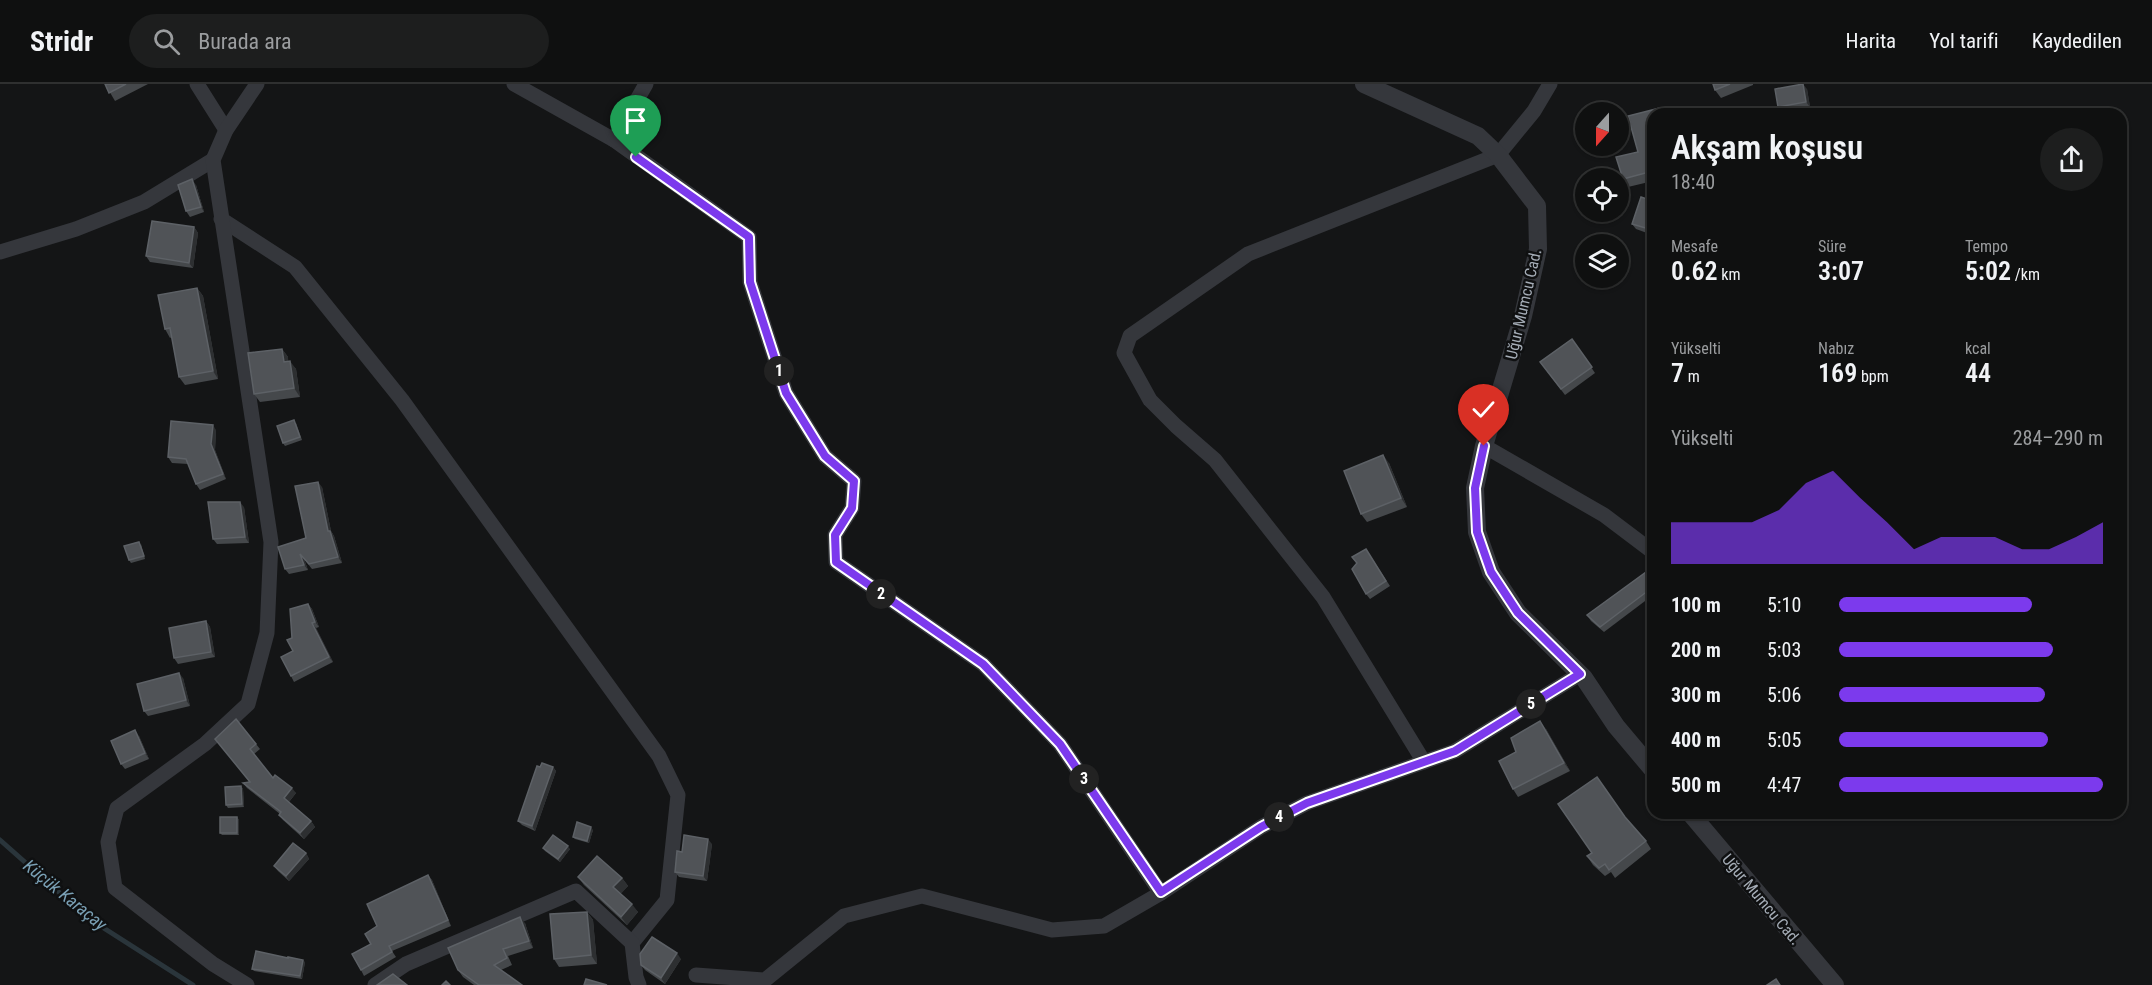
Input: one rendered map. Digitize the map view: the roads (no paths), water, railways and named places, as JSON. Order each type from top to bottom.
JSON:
[{"type":"street","points":[[197,84],[226,130]]},
{"type":"street","points":[[247,985],[213,964],[115,888],[108,842],[117,808],[205,744],[248,704],[267,633],[270,542],[213,160],[226,130],[256,84]]},
{"type":"street","points":[[514,84],[614,140],[749,237],[750,282],[786,393],[825,456],[854,481],[852,508],[835,535],[836,562],[983,664],[1060,744],[1161,892]]},
{"type":"street","points":[[614,140],[646,84]]},
{"type":"street","name":"Uğur Mumcu Cad.","points":[[1364,84],[1478,136],[1498,155],[1537,206],[1538,249],[1523,316],[1484,446],[1475,488],[1477,532],[1491,572],[1518,613],[1580,674],[1616,726],[1647,763]]},
{"type":"street","points":[[1424,762],[1323,597],[1215,460],[1150,400],[1124,353],[1130,336],[1248,254],[1498,155],[1534,111],[1550,84]]},
{"type":"street","points":[[0,252],[76,229],[144,202],[213,160]]},
{"type":"street","points":[[221,219],[295,267],[402,400],[659,756],[678,795],[667,900],[632,943]]},
{"type":"street","points":[[1484,446],[1604,516],[1647,548]]},
{"type":"street","points":[[696,975],[765,980],[844,916],[922,896],[1052,930],[1104,926],[1261,827],[1307,803],[1455,751],[1580,674]]},
{"type":"street","name":"Uğur Mumcu Cad.","points":[[1695,819],[1835,985]]},
{"type":"street","points":[[375,985],[406,964],[576,891],[632,943],[639,985]]},
{"type":"waterway","name":"Küçük Karaçay","points":[[0,840],[88,918],[193,985]]}]
